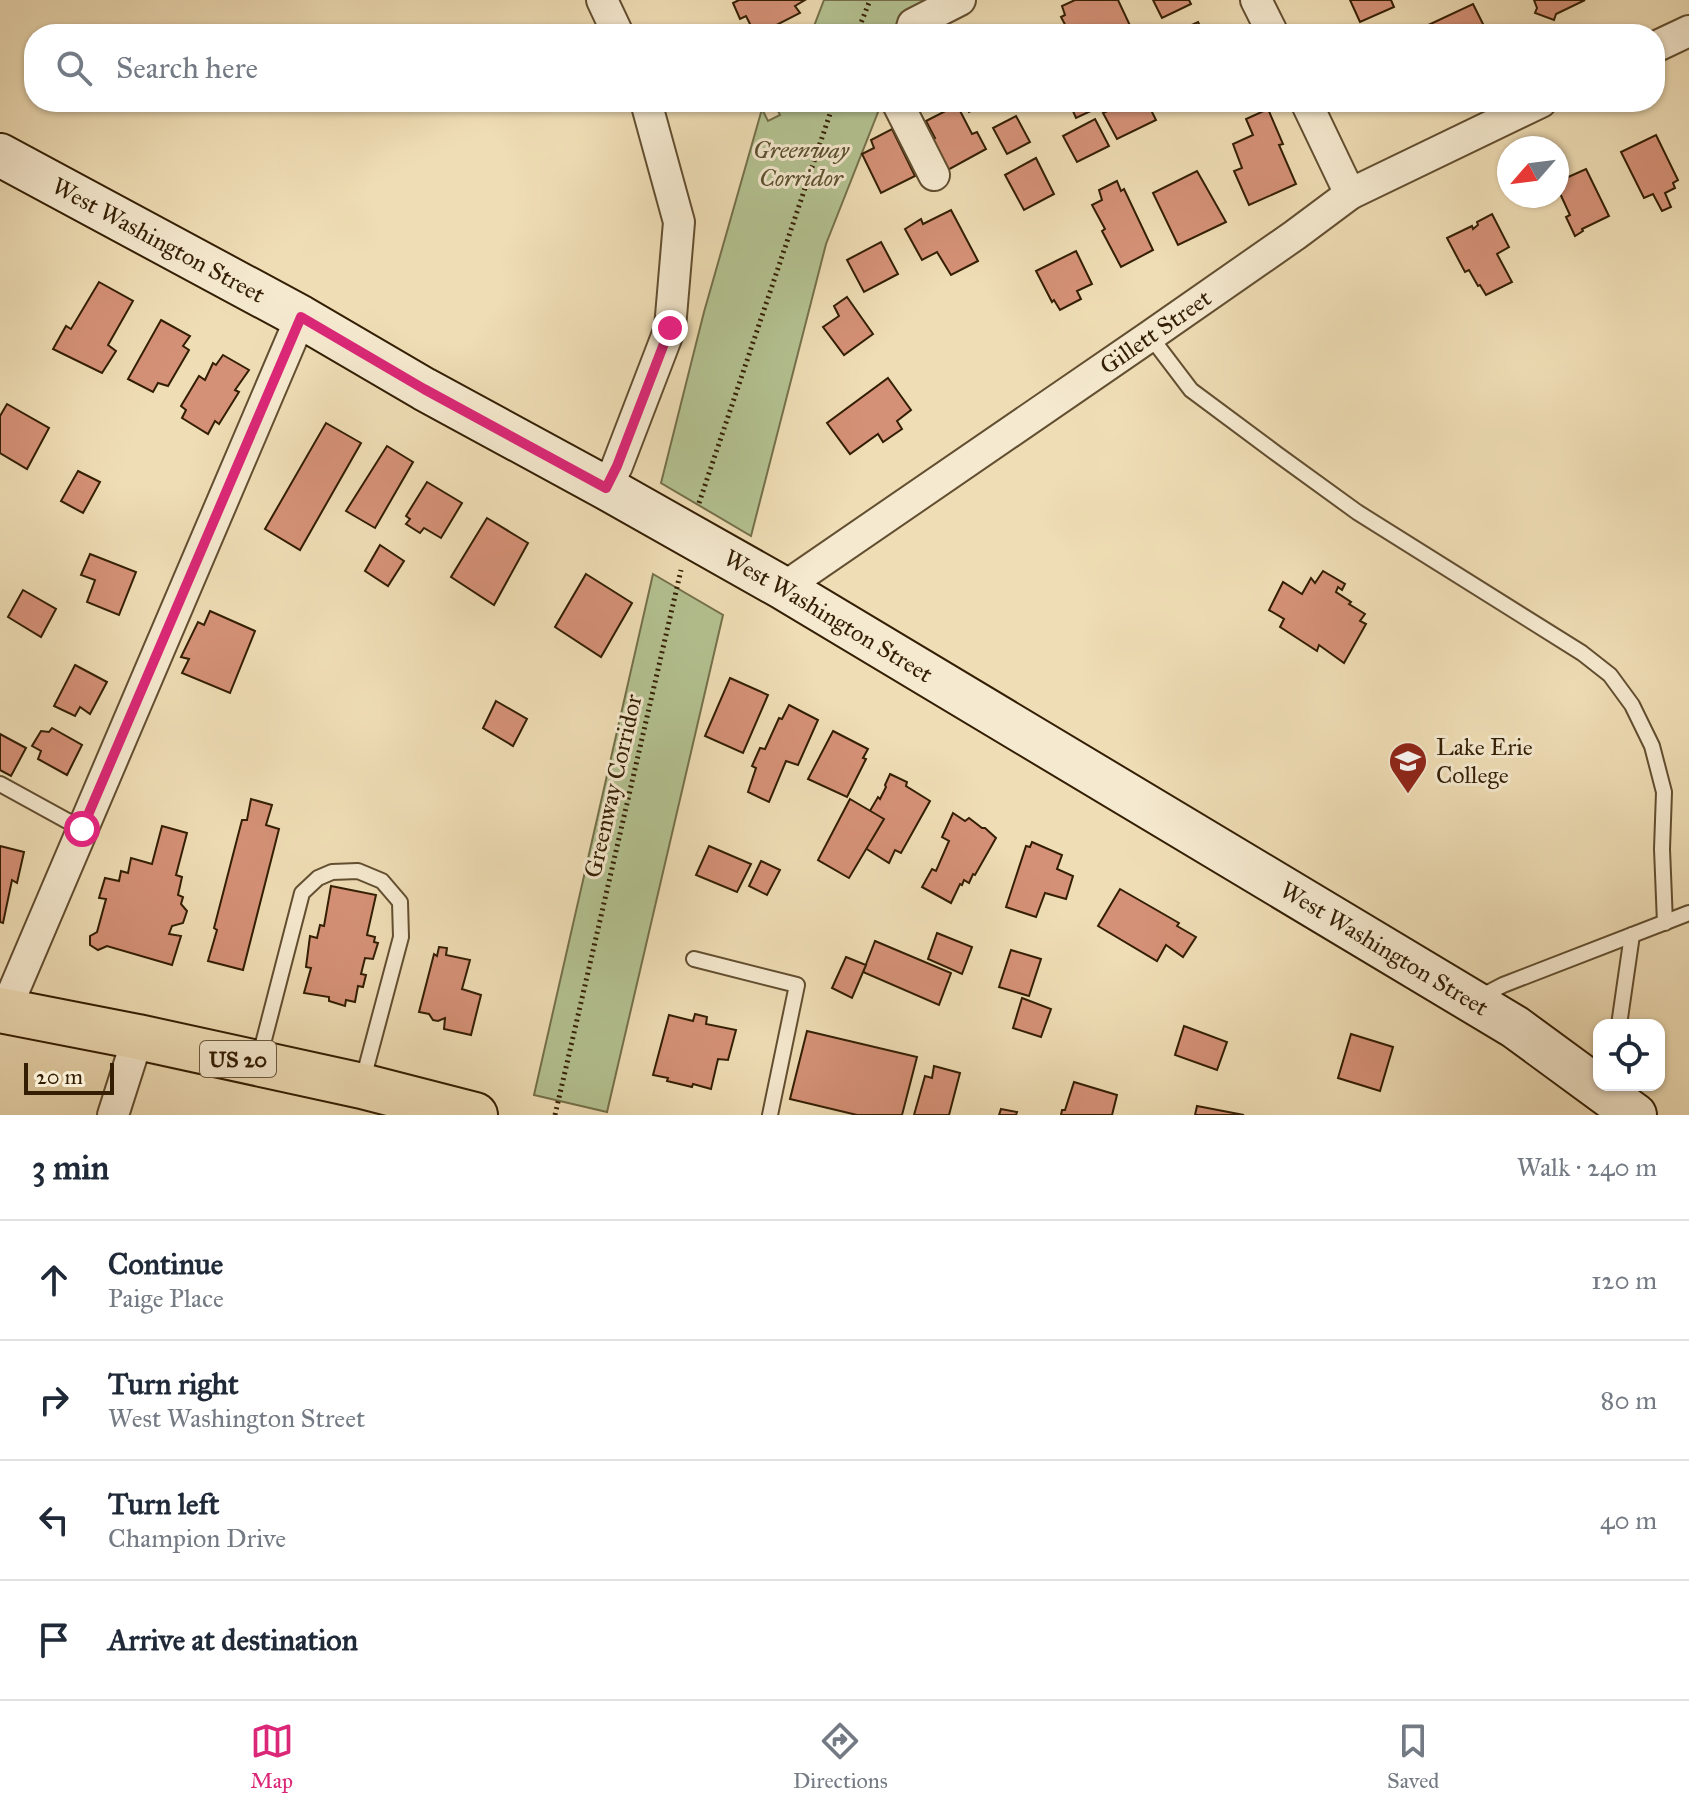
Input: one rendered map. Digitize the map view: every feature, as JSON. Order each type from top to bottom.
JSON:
[{"type":"main road","name":"US 20","points":[[2,1010],[362,1086],[475,1115]]},
{"type":"street","points":[[602,0],[613,24]]},
{"type":"street","points":[[920,24],[960,0]]},
{"type":"street","points":[[1256,0],[1268,24]]},
{"type":"street","points":[[1665,42],[1689,31]]},
{"type":"street","points":[[606,488],[670,328],[679,222],[649,112]]},
{"type":"street","points":[[902,112],[934,175]]},
{"type":"street","points":[[1311,112],[1350,194]]},
{"type":"street","name":"Gillett Street","points":[[783,588],[1150,336],[1350,194],[1520,112]]},
{"type":"street","name":"West Washington Street","points":[[0,156],[301,317],[424,389],[783,588],[1515,1027],[1623,1104]]},
{"type":"street","points":[[2,1010],[301,317]]},
{"type":"street","points":[[113,1115],[138,1037]]},
{"type":"lane","points":[[1150,336],[1191,390],[1277,454],[1357,512],[1582,653],[1610,675],[1632,705],[1652,746],[1664,792],[1662,849],[1665,923]]},
{"type":"lane","points":[[0,784],[82,829]]},
{"type":"lane","points":[[258,1064],[302,893],[318,878],[332,872],[358,871],[382,881],[400,902],[401,937],[362,1086]]},
{"type":"lane","points":[[1471,1001],[1503,985],[1689,913]]},
{"type":"lane","points":[[1620,1019],[1632,935]]},
{"type":"lane","points":[[694,959],[797,985],[770,1115]]},
{"type":"path","points":[[860,24],[870,0]]},
{"type":"path","name":"Greenway Corridor","points":[[555,1115],[689,534],[831,112]]},
{"type":"green space","points":[[824,0],[926,0],[915,24],[815,24]]},
{"type":"green space","name":"Greenway Corridor","points":[[761,112],[768,121],[780,115],[779,112],[878,112],[826,244],[751,536],[661,483],[704,312]]},
{"type":"green space","points":[[653,574],[723,615],[607,1112],[534,1095]]},
{"type":"building","points":[[739,0],[805,0],[795,6],[800,13],[779,24],[750,24],[746,16],[740,19],[733,3]]},
{"type":"building","points":[[1075,0],[1118,0],[1129,24],[1065,24],[1061,17],[1065,15],[1062,6]]},
{"type":"building","points":[[1153,0],[1189,0],[1191,4],[1162,18]]},
{"type":"building","points":[[1350,0],[1391,0],[1394,7],[1360,22]]},
{"type":"building","points":[[1534,0],[1585,0],[1556,14],[1554,20],[1535,13]]},
{"type":"building","points":[[1473,4],[1483,24],[1430,24]]},
{"type":"building","points":[[943,112],[961,112],[972,134],[977,132],[986,149],[946,171],[927,142],[935,138],[926,121]]},
{"type":"building","points":[[1073,112],[1089,112],[1076,118]]},
{"type":"building","points":[[1152,112],[1156,120],[1117,139],[1103,113]]},
{"type":"building","points":[[1269,112],[1296,184],[1249,205],[1234,171],[1242,168],[1233,144],[1253,135],[1246,119]]},
{"type":"building","points":[[1016,116],[1030,142],[1007,154],[993,128]]},
{"type":"building","points":[[1095,119],[1109,146],[1077,162],[1063,136]]},
{"type":"building","points":[[892,129],[915,176],[881,193],[862,154],[874,148],[871,140]]},
{"type":"building","points":[[1656,135],[1678,180],[1673,183],[1675,188],[1665,193],[1671,207],[1662,211],[1653,194],[1644,198],[1621,152]]},
{"type":"building","points":[[1036,158],[1054,194],[1024,210],[1005,175]]},
{"type":"building","points":[[1586,169],[1609,216],[1582,229],[1575,236],[1566,217],[1570,215],[1567,208],[1569,177]]},
{"type":"building","points":[[1197,171],[1226,222],[1178,245],[1153,193]]},
{"type":"building","points":[[1117,181],[1121,191],[1124,189],[1153,250],[1121,267],[1092,205],[1102,200],[1099,190]]},
{"type":"building","points":[[951,210],[978,261],[951,275],[937,252],[922,260],[905,229],[921,219],[923,224]]},
{"type":"building","points":[[1492,214],[1509,247],[1497,254],[1512,282],[1486,295],[1469,270],[1465,272],[1447,238],[1472,226],[1473,229],[1477,222]]},
{"type":"building","points":[[881,242],[898,274],[864,292],[847,260]]},
{"type":"building","points":[[1076,251],[1092,284],[1077,291],[1081,299],[1060,310],[1054,300],[1052,302],[1036,271]]},
{"type":"building","points":[[99,282],[133,301],[108,345],[116,351],[102,373],[53,349],[66,326],[71,329]]},
{"type":"building","points":[[847,297],[873,334],[844,355],[823,327],[839,316],[834,306]]},
{"type":"building","points":[[161,320],[190,336],[183,346],[189,350],[168,386],[158,383],[153,392],[128,379]]},
{"type":"building","points":[[223,355],[249,370],[235,390],[239,392],[219,424],[215,421],[208,434],[182,418],[186,410],[181,406],[199,376],[205,380],[213,363],[216,365]]},
{"type":"building","points":[[888,378],[911,410],[897,421],[902,429],[883,442],[878,434],[850,454],[827,423]]},
{"type":"building","points":[[7,404],[49,428],[27,469],[0,453],[0,416]]},
{"type":"building","points":[[326,423],[361,443],[300,550],[265,529]]},
{"type":"building","points":[[387,446],[413,462],[375,528],[346,511]]},
{"type":"building","points":[[78,471],[100,482],[83,513],[61,501]]},
{"type":"building","points":[[427,482],[462,503],[441,538],[424,528],[420,533],[406,524],[410,519],[406,516]]},
{"type":"building","points":[[487,518],[528,543],[494,605],[451,577]]},
{"type":"building","points":[[380,545],[404,561],[388,586],[365,571]]},
{"type":"building","points":[[90,554],[136,572],[119,615],[87,602],[95,580],[81,575]]},
{"type":"building","points":[[1323,571],[1345,584],[1342,590],[1338,587],[1336,592],[1365,614],[1360,621],[1366,624],[1344,663],[1319,645],[1317,651],[1280,627],[1284,619],[1269,610],[1283,582],[1302,594],[1311,578],[1315,583]]},
{"type":"building","points":[[586,574],[632,603],[601,657],[555,627]]},
{"type":"building","points":[[23,590],[56,609],[41,637],[8,617]]},
{"type":"building","points":[[210,611],[255,631],[230,693],[182,673],[189,659],[181,657],[198,622],[204,625]]},
{"type":"building","points":[[75,665],[107,682],[90,714],[80,707],[75,716],[54,706]]},
{"type":"building","points":[[730,678],[768,695],[743,753],[705,736]]},
{"type":"building","points":[[496,701],[527,719],[513,746],[483,728]]},
{"type":"building","points":[[789,705],[818,720],[798,765],[786,761],[769,802],[748,792],[756,768],[752,766],[760,748],[765,749],[779,718],[782,719]]},
{"type":"building","points":[[52,728],[82,745],[67,775],[38,759],[41,751],[32,746],[41,731],[49,732]]},
{"type":"building","points":[[833,731],[868,749],[847,797],[808,779]]},
{"type":"building","points":[[0,734],[26,748],[11,776],[0,770]]},
{"type":"building","points":[[890,774],[907,782],[906,786],[930,801],[901,853],[895,850],[889,863],[862,846],[864,843],[860,839],[868,823],[864,821],[878,797],[880,799]]},
{"type":"building","points":[[251,799],[272,805],[266,825],[279,829],[243,970],[208,961],[242,820],[247,820]]},
{"type":"building","points":[[850,799],[884,819],[849,878],[818,860]]},
{"type":"building","points":[[953,813],[965,821],[969,818],[996,838],[975,875],[969,883],[964,880],[960,884],[951,903],[922,887],[932,869],[936,871],[949,841],[942,837]]},
{"type":"building","points":[[162,826],[187,833],[176,875],[182,877],[178,895],[183,897],[181,904],[187,911],[183,923],[172,926],[169,934],[181,936],[172,965],[107,946],[98,950],[90,945],[90,936],[97,932],[106,899],[99,898],[105,878],[119,881],[121,871],[128,873],[131,858],[152,864]]},
{"type":"building","points":[[1032,842],[1062,855],[1057,869],[1073,876],[1066,899],[1045,893],[1036,917],[1006,907],[1026,846],[1030,847]]},
{"type":"building","points":[[0,846],[24,852],[17,883],[12,880],[3,923],[0,922]]},
{"type":"building","points":[[709,846],[751,864],[737,892],[696,875]]},
{"type":"building","points":[[761,861],[780,870],[767,895],[749,886]]},
{"type":"building","points":[[331,886],[376,895],[367,935],[375,937],[374,942],[378,943],[373,959],[365,958],[361,974],[366,975],[363,987],[358,986],[355,1002],[346,1000],[345,1006],[329,1001],[329,997],[304,993],[311,968],[306,967],[310,936],[317,938],[320,925],[324,926]]},
{"type":"building","points":[[1120,889],[1179,923],[1177,926],[1196,937],[1183,957],[1166,945],[1157,961],[1098,926]]},
{"type":"building","points":[[937,933],[972,947],[962,974],[928,959]]},
{"type":"building","points":[[875,941],[951,973],[939,1005],[863,972]]},
{"type":"building","points":[[439,947],[447,948],[446,955],[470,960],[462,989],[481,995],[471,1035],[444,1029],[445,1018],[433,1020],[429,1014],[419,1012],[434,954],[437,956]]},
{"type":"building","points":[[1011,950],[1041,959],[1029,996],[999,987]]},
{"type":"building","points":[[846,957],[866,965],[852,998],[832,988]]},
{"type":"building","points":[[1022,998],[1051,1009],[1041,1037],[1013,1028]]},
{"type":"building","points":[[695,1014],[707,1017],[706,1024],[736,1030],[728,1060],[718,1059],[711,1089],[667,1081],[668,1078],[653,1075],[669,1015],[693,1021]]},
{"type":"building","points":[[1184,1026],[1227,1042],[1217,1070],[1175,1055]]},
{"type":"building","points":[[807,1031],[917,1057],[902,1115],[857,1115],[790,1099]]},
{"type":"building","points":[[1351,1034],[1393,1047],[1380,1091],[1338,1078]]},
{"type":"building","points":[[934,1066],[960,1073],[949,1115],[914,1115],[925,1076],[932,1078]]},
{"type":"building","points":[[1074,1082],[1117,1095],[1112,1115],[1061,1115]]},
{"type":"building","points":[[1197,1106],[1244,1115],[1195,1115]]},
{"type":"building","points":[[1001,1109],[1017,1112],[1016,1115],[999,1115]]},
{"type":"place","name":"Lake Erie College","points":[[1408,795]]},
{"type":"route","points":[[82,829],[301,317],[424,389],[606,488],[670,328]]}]
